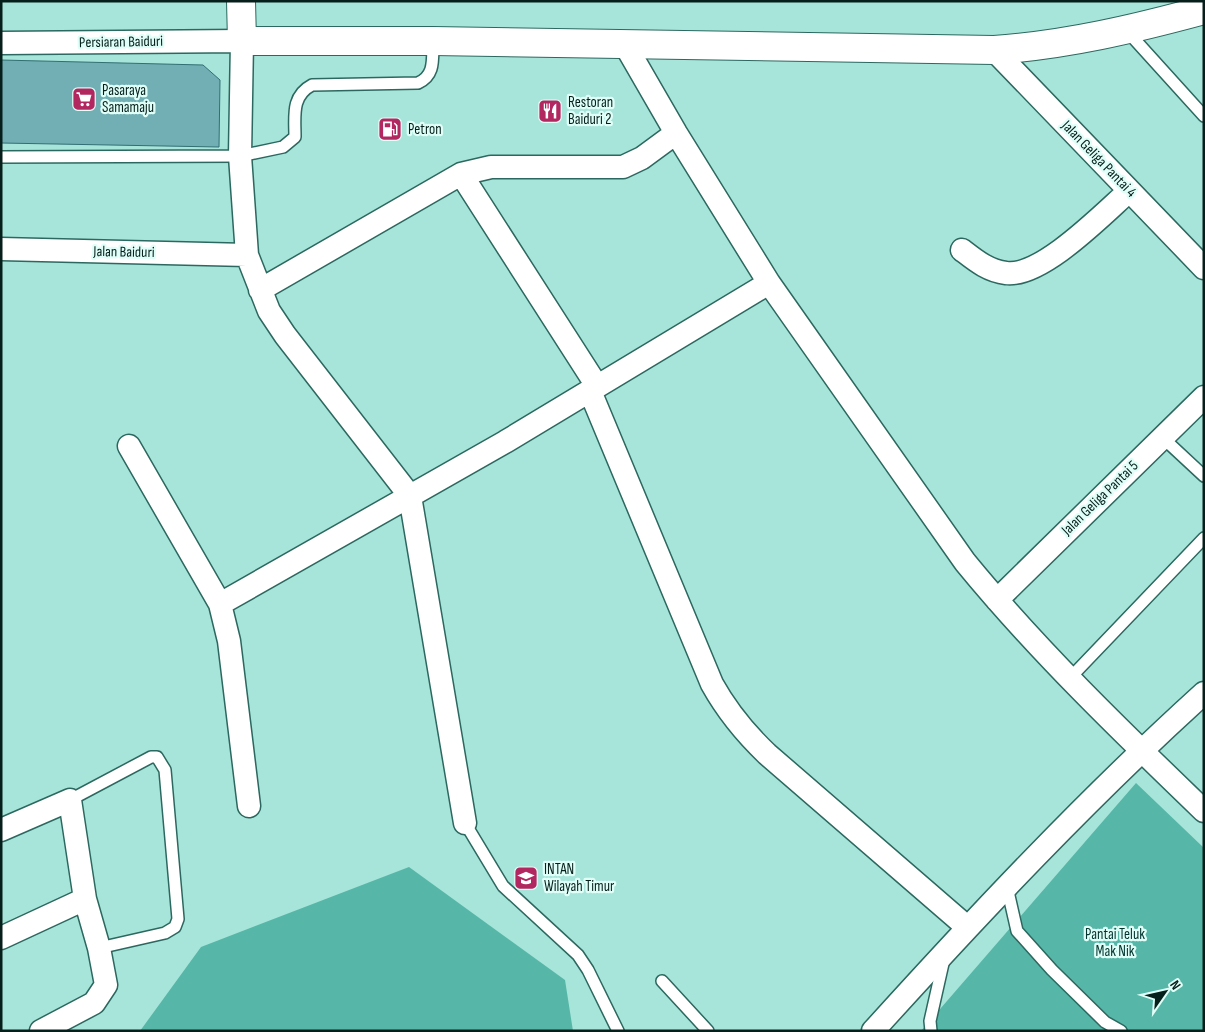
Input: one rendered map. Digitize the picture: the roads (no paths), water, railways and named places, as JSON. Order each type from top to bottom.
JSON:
[{"type":"street","points":[[241,1],[240,156],[247,255],[269,312],[410,496],[465,823]]},
{"type":"street","points":[[242,40],[432,40],[994,50],[1040,47],[1128,31],[1204,10]]},
{"type":"street","name":"Persiaran Baiduri","points":[[1,43],[242,40]]},
{"type":"street","points":[[624,43],[676,133],[769,282],[965,562],[997,600],[1141,750],[1204,811]]},
{"type":"street","name":"Jalan Geliga Pantai 4","points":[[994,50],[1204,268]]},
{"type":"street","points":[[260,290],[461,174],[491,167],[623,167],[642,158],[676,133]]},
{"type":"street","points":[[461,174],[593,389],[712,684],[727,711],[743,731],[767,754],[967,927]]},
{"type":"street","points":[[962,250],[993,270],[1007,274],[1027,270],[1051,258],[1129,191]]},
{"type":"street","name":"Jalan Baiduri","points":[[1,249],[247,255]]},
{"type":"street","points":[[220,604],[593,389],[769,282]]},
{"type":"street","name":"Jalan Geliga Pantai 5","points":[[997,600],[1204,397]]},
{"type":"street","points":[[129,446],[220,604],[229,641],[249,806]]},
{"type":"street","points":[[873,1031],[967,927],[1141,750],[1204,693]]},
{"type":"street","points":[[1,830],[70,800],[85,899],[99,948],[106,985],[94,1003],[41,1031]]},
{"type":"street","points":[[1,938],[85,899]]},
{"type":"lane","points":[[1128,31],[1204,116]]},
{"type":"lane","points":[[1,157],[240,156],[283,147],[295,137],[295,103],[303,90],[312,85],[418,83],[427,79],[431,73],[432,40]]},
{"type":"lane","points":[[1162,437],[1204,476]]},
{"type":"lane","points":[[1071,677],[1204,538]]},
{"type":"lane","points":[[70,800],[151,757],[157,757],[165,770],[178,919],[175,927],[164,933],[99,948]]},
{"type":"lane","points":[[465,823],[503,886],[578,955],[592,977],[618,1031]]},
{"type":"lane","points":[[1007,887],[1017,931],[1052,970],[1105,1022],[1121,1031]]},
{"type":"lane","points":[[931,1031],[930,1021],[946,950]]},
{"type":"lane","points":[[662,981],[708,1031]]},
{"type":"place","name":"Pasaraya Samamaju","points":[[84,99]]},
{"type":"place","name":"Restoran Baiduri 2","points":[[550,111]]},
{"type":"place","name":"Petron","points":[[390,129]]},
{"type":"place","name":"INTAN Wilayah Timur","points":[[526,878]]},
{"type":"park label","name":"Pantai Teluk Mak Nik","points":[[1115,942]]}]
